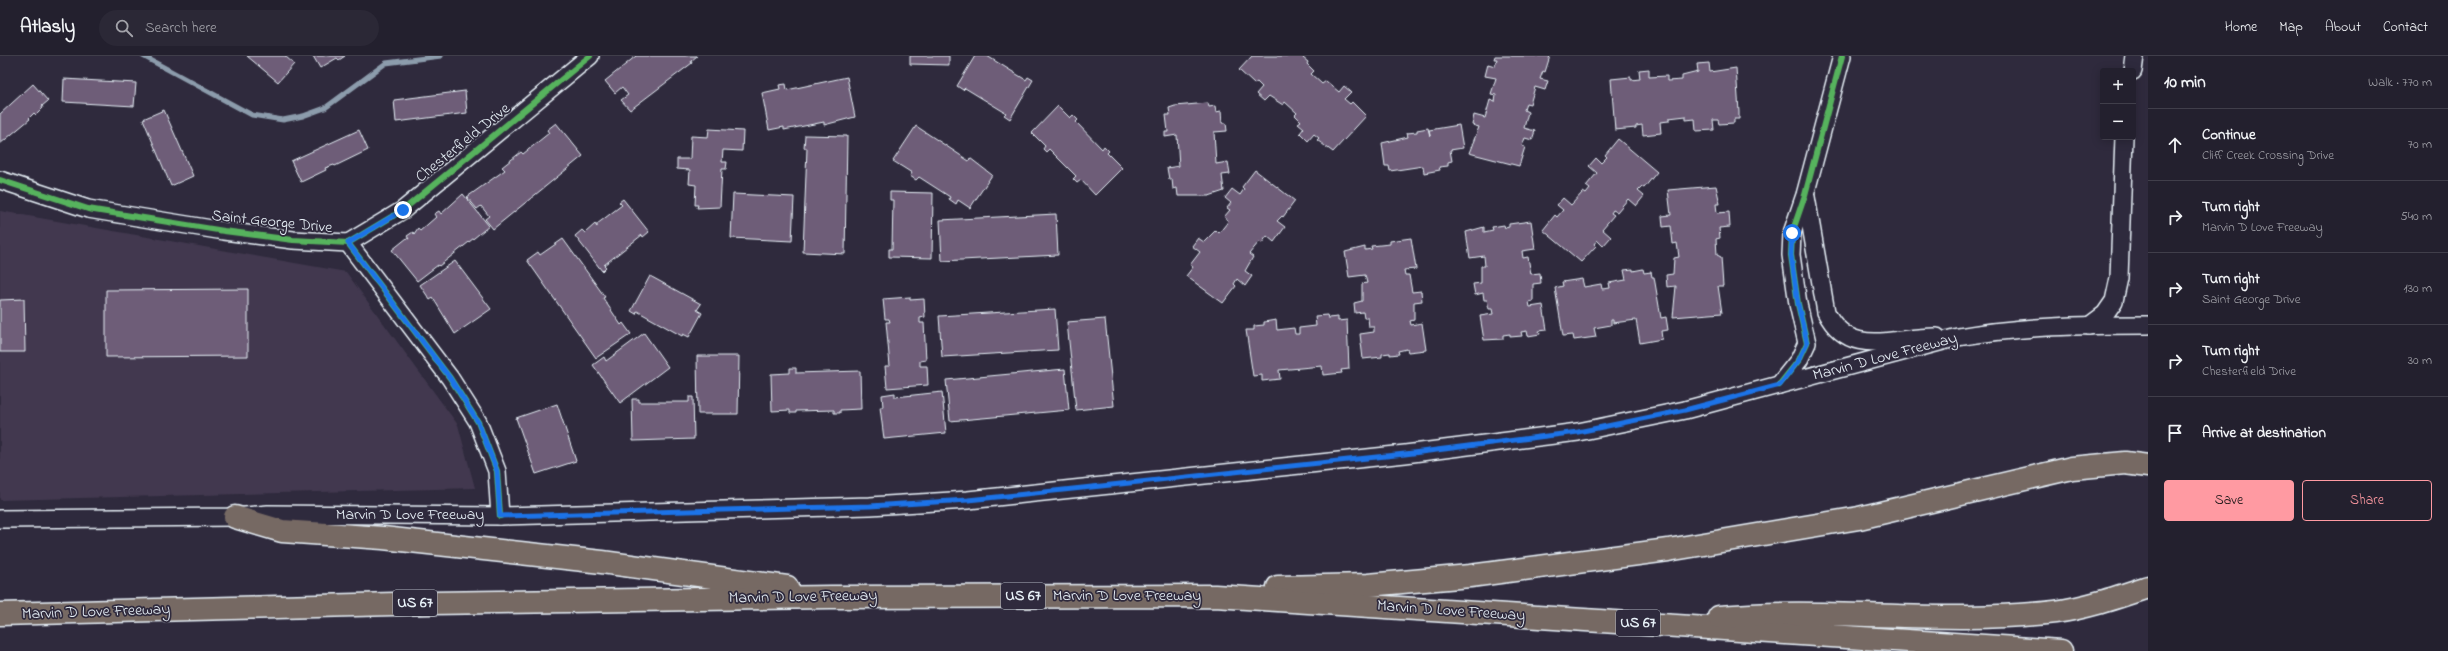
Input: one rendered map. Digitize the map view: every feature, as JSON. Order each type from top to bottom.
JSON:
[{"type":"highway","points":[[1215,596],[1241,587],[1368,585],[1470,576],[1668,550],[1859,518],[2072,468],[2125,463],[2148,466]]},
{"type":"highway","points":[[235,517],[282,531],[384,538],[602,562],[778,585],[831,597]]},
{"type":"highway","points":[[1648,623],[1762,613],[1964,618],[2056,612],[2114,599],[2148,587]]},
{"type":"highway","name":"Marvin D Love Freeway","points":[[0,614],[432,603],[831,597],[1215,596],[2061,651]]},
{"type":"main road","name":"Chesterfield Drive","points":[[348,243],[403,210],[590,56]]},
{"type":"main road","points":[[1780,385],[1799,360],[1807,343],[1798,304],[1791,255],[1792,233],[1805,195],[1842,56]]},
{"type":"main road","points":[[2133,68],[2135,56]]},
{"type":"main road","points":[[2089,326],[2105,314],[2114,301],[2119,278],[2124,140]]},
{"type":"main road","name":"Saint George Drive","points":[[0,180],[88,209],[224,231],[293,240],[348,243],[450,378],[478,422],[497,471],[500,516]]},
{"type":"main road","points":[[1805,195],[1826,312],[1833,326],[1845,336],[1858,342],[1876,343],[1914,337],[1958,337]]},
{"type":"main road","name":"Marvin D Love Freeway","points":[[0,519],[235,517],[268,514],[500,516],[870,506],[976,499],[1405,454],[1578,432],[1685,410],[1958,337],[1986,332],[2089,326],[2148,325]]},
{"type":"shaded area","points":[[0,211],[346,272],[458,425],[475,488],[0,500]]},
{"type":"building","points":[[247,56],[285,56],[294,64],[278,82]]},
{"type":"building","points":[[313,56],[345,56],[339,60],[337,58],[320,68]]},
{"type":"building","points":[[636,56],[697,56],[691,61],[692,63],[630,110],[621,100],[628,95],[622,87],[615,93],[605,81]]},
{"type":"building","points":[[910,56],[949,56],[949,65],[910,64]]},
{"type":"building","points":[[975,56],[987,56],[1026,80],[1028,77],[1033,80],[1010,119],[1004,115],[1006,113],[965,88],[963,90],[957,86]]},
{"type":"building","points":[[1252,56],[1305,56],[1303,58],[1308,62],[1307,64],[1314,71],[1311,74],[1322,84],[1326,81],[1339,92],[1344,86],[1351,92],[1344,99],[1350,104],[1352,102],[1366,116],[1333,152],[1317,140],[1319,138],[1314,134],[1308,141],[1300,133],[1304,128],[1298,123],[1301,121],[1295,115],[1297,113],[1285,102],[1283,105],[1269,96],[1264,101],[1256,94],[1262,87],[1257,82],[1254,84],[1239,70]]},
{"type":"building","points":[[1495,56],[1550,56],[1545,72],[1543,71],[1540,79],[1548,81],[1545,90],[1535,87],[1530,104],[1526,103],[1524,110],[1528,112],[1524,128],[1535,131],[1532,140],[1525,138],[1522,146],[1525,147],[1519,166],[1469,153],[1479,127],[1472,125],[1474,115],[1485,118],[1490,100],[1495,102],[1496,95],[1491,94],[1496,78],[1485,76],[1488,64],[1495,66],[1497,59],[1494,59]]},
{"type":"building","points":[[1709,63],[1710,72],[1736,68],[1739,119],[1734,119],[1734,123],[1719,124],[1718,120],[1713,120],[1714,130],[1696,131],[1695,119],[1686,120],[1686,116],[1669,118],[1669,121],[1660,122],[1661,133],[1643,135],[1642,125],[1636,126],[1636,128],[1615,130],[1611,79],[1631,77],[1631,80],[1640,79],[1639,70],[1649,69],[1649,77],[1667,76],[1667,81],[1682,80],[1682,76],[1698,72],[1697,64]]},
{"type":"building","points":[[847,77],[855,117],[824,125],[824,122],[784,130],[784,127],[769,130],[762,93],[780,89],[779,85],[786,84],[787,90]]},
{"type":"building","points":[[64,79],[136,83],[134,106],[63,102]]},
{"type":"building","points":[[33,84],[48,101],[42,106],[43,108],[36,115],[34,113],[29,118],[30,119],[0,144],[0,114]]},
{"type":"building","points":[[465,91],[467,113],[396,122],[394,100]]},
{"type":"building","points":[[1208,103],[1209,107],[1215,106],[1216,112],[1221,111],[1222,123],[1226,123],[1227,131],[1214,132],[1216,164],[1228,162],[1230,174],[1222,175],[1224,191],[1209,196],[1178,196],[1177,188],[1173,189],[1172,179],[1169,179],[1167,168],[1179,166],[1177,135],[1165,137],[1165,132],[1168,132],[1166,115],[1170,115],[1169,108],[1175,106]]},
{"type":"building","points":[[1058,106],[1070,118],[1073,115],[1078,120],[1076,122],[1102,149],[1104,146],[1109,151],[1107,153],[1122,168],[1095,195],[1081,180],[1077,183],[1073,179],[1076,176],[1049,149],[1046,152],[1043,149],[1045,146],[1032,133]]},
{"type":"building","points":[[164,110],[193,176],[171,186],[143,119]]},
{"type":"building","points":[[556,123],[583,156],[493,229],[485,219],[489,216],[481,206],[477,209],[467,197],[505,170],[502,167],[521,152],[523,154],[549,133],[547,130]]},
{"type":"building","points":[[1459,125],[1463,148],[1450,150],[1452,161],[1448,162],[1448,166],[1439,167],[1440,170],[1424,173],[1423,166],[1390,171],[1389,166],[1385,166],[1382,143],[1408,137],[1407,133],[1417,132],[1417,130],[1428,128],[1430,136],[1429,130]]},
{"type":"building","points":[[916,126],[969,161],[970,158],[992,175],[970,208],[958,200],[956,204],[949,199],[950,197],[919,177],[916,180],[910,176],[912,173],[893,161]]},
{"type":"building","points":[[709,129],[743,131],[742,151],[723,150],[722,162],[727,162],[726,169],[722,169],[720,207],[697,208],[698,205],[695,205],[696,185],[689,184],[690,170],[677,169],[677,159],[690,159],[691,136],[708,137]]},
{"type":"building","points":[[359,130],[368,150],[335,166],[325,168],[326,170],[301,182],[291,161]]},
{"type":"building","points":[[805,135],[847,136],[845,254],[803,252],[807,148],[804,148]]},
{"type":"building","points":[[1618,139],[1657,172],[1644,188],[1642,187],[1638,191],[1644,196],[1636,206],[1628,199],[1617,212],[1613,210],[1611,213],[1614,215],[1602,229],[1611,237],[1603,246],[1597,240],[1594,244],[1596,246],[1581,262],[1543,230],[1555,215],[1557,217],[1563,210],[1557,205],[1563,198],[1571,205],[1583,192],[1586,194],[1590,189],[1586,186],[1597,173],[1589,166],[1596,158],[1601,163],[1607,157],[1605,155]]},
{"type":"building","points":[[1255,170],[1295,201],[1283,217],[1282,216],[1277,221],[1285,227],[1274,242],[1267,236],[1262,243],[1259,242],[1249,254],[1253,257],[1245,271],[1252,276],[1245,286],[1237,279],[1234,284],[1236,286],[1223,303],[1186,276],[1193,267],[1190,265],[1200,252],[1192,246],[1198,238],[1204,242],[1216,230],[1219,233],[1227,223],[1228,220],[1224,217],[1230,210],[1227,208],[1231,203],[1225,198],[1232,189],[1240,195],[1244,189],[1242,187]]},
{"type":"building","points":[[1716,186],[1720,204],[1716,204],[1717,213],[1729,212],[1730,227],[1719,228],[1720,238],[1716,239],[1717,255],[1721,257],[1723,286],[1718,286],[1722,313],[1673,317],[1676,286],[1667,287],[1666,275],[1673,274],[1674,258],[1679,257],[1677,243],[1673,244],[1671,226],[1663,227],[1662,216],[1671,215],[1668,190]]},
{"type":"building","points":[[890,192],[933,193],[932,258],[889,257],[889,249],[892,249],[893,200],[890,200]]},
{"type":"building","points":[[463,194],[489,226],[439,266],[438,265],[417,281],[392,250],[407,238],[409,239],[407,236],[413,232],[414,234],[418,228],[420,231],[436,217],[434,214],[439,211],[441,214]]},
{"type":"building","points":[[733,194],[794,197],[792,241],[731,238]]},
{"type":"building","points":[[623,199],[649,232],[643,237],[642,235],[604,265],[606,267],[602,271],[575,236],[582,230],[585,233],[595,224],[597,227],[597,224],[622,205],[619,202]]},
{"type":"building","points":[[1056,214],[1058,255],[942,261],[940,220]]},
{"type":"building","points":[[1531,221],[1535,249],[1522,251],[1523,258],[1528,257],[1531,274],[1540,273],[1541,283],[1533,284],[1533,301],[1529,302],[1530,307],[1543,305],[1547,330],[1539,331],[1540,334],[1528,336],[1527,331],[1521,332],[1522,336],[1510,337],[1510,334],[1503,335],[1503,339],[1484,340],[1480,316],[1493,314],[1492,309],[1489,309],[1487,300],[1484,300],[1483,293],[1475,295],[1473,284],[1481,283],[1481,266],[1485,266],[1484,256],[1470,258],[1466,232],[1484,227],[1484,232],[1493,230],[1492,227],[1504,225],[1505,228],[1509,227],[1509,224]]},
{"type":"building","points":[[1411,238],[1416,269],[1404,270],[1405,275],[1409,275],[1412,292],[1421,291],[1422,301],[1414,302],[1414,320],[1410,321],[1411,325],[1422,323],[1426,350],[1408,352],[1407,349],[1398,351],[1399,354],[1382,354],[1382,357],[1363,359],[1360,334],[1374,332],[1374,327],[1369,327],[1368,318],[1364,318],[1363,312],[1355,313],[1354,303],[1362,301],[1362,284],[1367,283],[1365,275],[1349,277],[1345,252],[1365,247],[1365,250],[1372,249],[1371,246],[1390,244],[1390,241]]},
{"type":"building","points":[[563,239],[605,297],[603,298],[621,325],[623,323],[631,334],[596,358],[527,260],[538,252],[540,255]]},
{"type":"building","points":[[455,261],[491,309],[455,334],[433,298],[430,300],[420,285]]},
{"type":"building","points":[[1633,269],[1633,271],[1643,269],[1644,273],[1651,272],[1652,277],[1654,277],[1661,318],[1666,317],[1668,330],[1661,331],[1662,339],[1640,343],[1636,320],[1613,323],[1613,320],[1611,320],[1611,325],[1594,328],[1596,337],[1574,340],[1573,335],[1563,336],[1555,288],[1563,286],[1562,282],[1582,279],[1584,287],[1601,284],[1602,289],[1610,288],[1609,283],[1626,280],[1624,270]]},
{"type":"building","points":[[650,276],[701,304],[697,310],[702,313],[689,337],[683,334],[682,336],[637,311],[636,314],[631,311]]},
{"type":"building","points":[[248,289],[248,356],[106,357],[106,290]]},
{"type":"building","points":[[910,297],[910,300],[924,299],[925,317],[920,318],[920,323],[924,323],[926,360],[920,361],[920,366],[927,366],[928,385],[887,388],[885,366],[890,366],[886,322],[890,322],[889,319],[885,319],[883,299]]},
{"type":"building","points":[[24,299],[25,352],[0,352],[0,300]]},
{"type":"building","points":[[1055,309],[1058,350],[942,357],[939,316]]},
{"type":"building","points":[[1327,315],[1328,318],[1338,317],[1338,321],[1347,320],[1349,369],[1341,370],[1342,373],[1323,375],[1322,366],[1279,370],[1280,379],[1262,381],[1262,375],[1253,376],[1246,330],[1254,330],[1254,326],[1264,325],[1264,322],[1276,320],[1277,330],[1294,328],[1295,334],[1299,334],[1299,328],[1316,326],[1315,316]]},
{"type":"building","points":[[1105,319],[1114,406],[1076,410],[1067,322]]},
{"type":"building","points":[[644,333],[668,367],[620,403],[593,365],[604,357],[606,361]]},
{"type":"building","points":[[697,356],[739,356],[738,414],[698,414]]},
{"type":"building","points":[[790,368],[796,368],[796,373],[860,371],[861,409],[840,410],[840,413],[834,413],[834,410],[796,411],[796,413],[790,413],[790,410],[772,411],[771,374],[790,373]]},
{"type":"building","points":[[1065,369],[1069,410],[950,421],[946,380]]},
{"type":"building","points":[[942,392],[946,433],[884,439],[880,407],[883,407],[882,395],[895,393],[895,397]]},
{"type":"building","points":[[689,397],[693,397],[694,439],[633,441],[632,399],[639,399],[639,402],[689,402]]},
{"type":"building","points":[[557,404],[576,461],[536,474],[516,418]]},
{"type":"waterway","points":[[143,56],[252,115],[283,120],[303,116],[325,108],[386,63],[441,56]]},
{"type":"cycle path","points":[[348,243],[403,210],[590,56]]},
{"type":"cycle path","points":[[1779,385],[1799,360],[1807,343],[1798,304],[1791,255],[1792,233],[1805,195],[1842,56]]},
{"type":"cycle path","points":[[0,180],[88,209],[224,231],[293,240],[348,243]]},
{"type":"cycle path","points":[[348,243],[450,378],[478,422],[497,471],[500,516]]},
{"type":"route","points":[[403,210],[348,243],[450,378],[478,422],[497,471],[500,516],[870,506],[968,500],[1405,454],[1578,432],[1685,410],[1780,385],[1799,360],[1807,343],[1798,304],[1791,255],[1792,233]]}]
